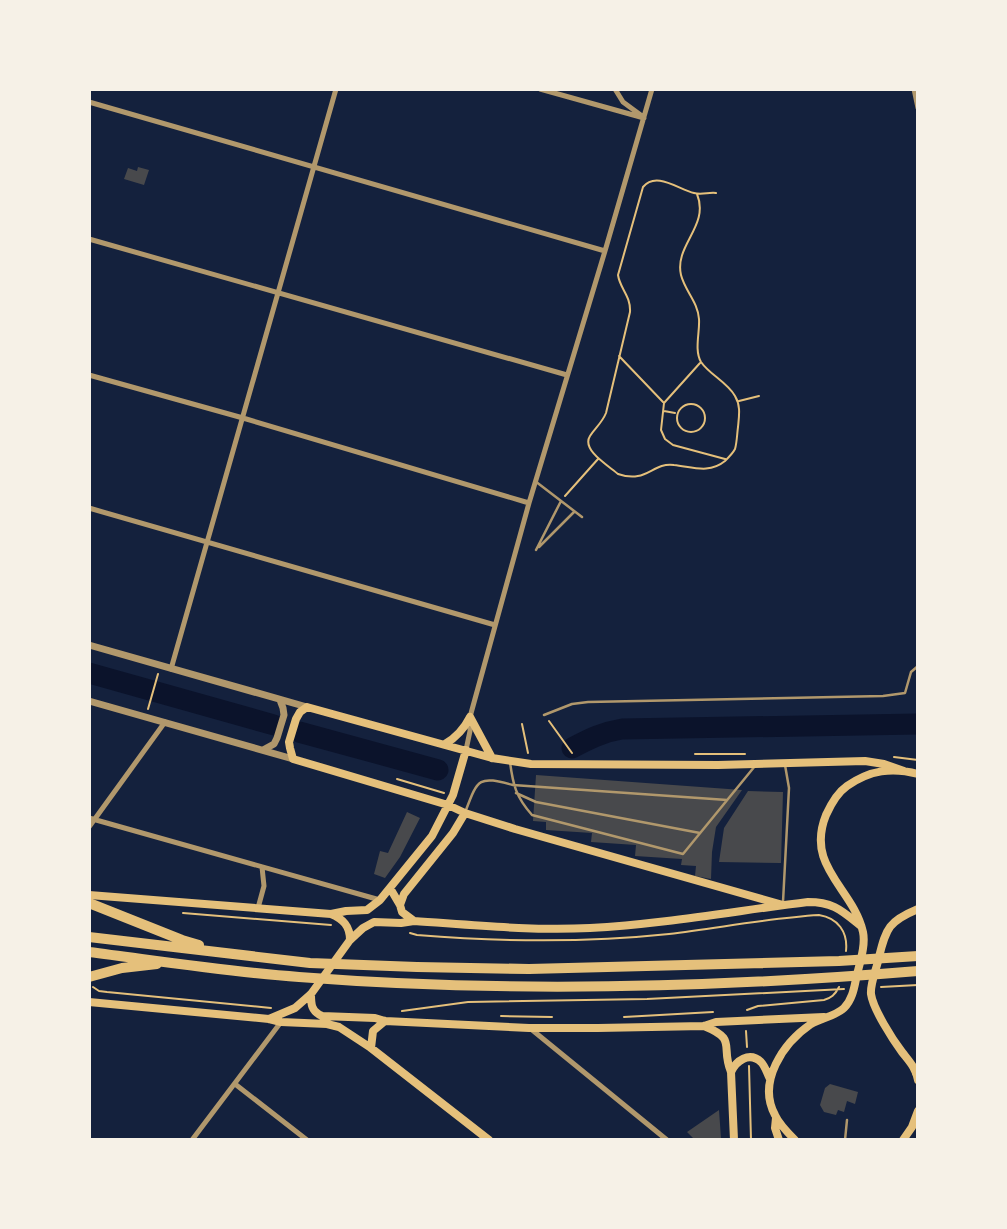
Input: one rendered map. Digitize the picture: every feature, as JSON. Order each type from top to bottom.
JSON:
[{"type":"highway","points":[[89,903],[183,940],[237,954]]},
{"type":"highway","points":[[89,937],[344,965],[529,970],[918,956]]},
{"type":"highway","points":[[89,952],[297,977],[450,985],[597,986],[713,983],[838,978],[918,971]]},
{"type":"highway","points":[[90,977],[122,968],[171,962]]},
{"type":"main road","points":[[783,905],[636,864],[293,759],[289,742],[296,719],[307,707],[492,758],[531,764],[865,761],[904,771]]},
{"type":"main road","points":[[444,744],[457,736],[470,717]]},
{"type":"main road","points":[[470,717],[492,758]]},
{"type":"main road","points":[[89,895],[331,914],[367,910],[380,900],[432,836],[456,786],[466,750]]},
{"type":"main road","points":[[795,1140],[775,1118],[769,1095],[770,1079],[790,1043],[806,1028],[842,1010],[849,1001],[863,940],[858,915],[832,878],[821,846],[823,824],[831,804],[845,787],[863,775],[884,769],[918,774]]},
{"type":"main road","points":[[400,905],[404,894],[453,833],[465,813]]},
{"type":"main road","points":[[390,888],[402,912],[414,921]]},
{"type":"main road","points":[[269,1019],[295,1008],[311,994],[350,940],[374,922],[414,921],[509,928],[577,928],[644,924],[820,902],[839,908],[861,926]]},
{"type":"main road","points":[[917,1074],[877,1011],[871,992],[885,935],[890,926],[898,918],[918,909]]},
{"type":"main road","points":[[331,914],[341,918],[348,927],[350,940]]},
{"type":"main road","points":[[311,994],[312,1009],[322,1016],[529,1028],[704,1026],[716,1022],[824,1017]]},
{"type":"main road","points":[[89,1002],[335,1026],[371,1048],[489,1140]]},
{"type":"main road","points":[[371,1048],[373,1031],[385,1021]]},
{"type":"main road","points":[[704,1026],[720,1033],[725,1039],[731,1072],[734,1140]]},
{"type":"main road","points":[[731,1072],[740,1059],[748,1057],[759,1060],[770,1079]]},
{"type":"main road","points":[[903,1140],[918,1111]]},
{"type":"main road","points":[[775,1118],[779,1140]]},
{"type":"street","points":[[171,669],[337,89]]},
{"type":"street","points":[[540,89],[644,118]]},
{"type":"street","points":[[615,89],[623,102],[644,118]]},
{"type":"street","points":[[466,750],[470,717],[535,481],[652,89]]},
{"type":"street","points":[[914,89],[918,107]]},
{"type":"street","points":[[89,102],[605,251]]},
{"type":"street","points":[[621,112],[623,102]]},
{"type":"street","points":[[89,239],[566,375]]},
{"type":"street","points":[[89,375],[529,503]]},
{"type":"street","points":[[89,508],[495,625]]},
{"type":"street","points":[[89,645],[307,707]]},
{"type":"street","points":[[263,750],[274,744],[277,738],[284,715],[280,699]]},
{"type":"street","points":[[89,701],[293,759]]},
{"type":"street","points":[[89,827],[92,818],[165,722]]},
{"type":"street","points":[[92,818],[380,900]]},
{"type":"street","points":[[258,908],[264,886],[262,867]]},
{"type":"street","points":[[192,1140],[281,1022]]},
{"type":"street","points":[[529,1028],[667,1140]]},
{"type":"street","points":[[235,1084],[307,1140]]},
{"type":"lane","points":[[535,481],[582,517]]},
{"type":"lane","points":[[561,501],[536,550],[574,512]]},
{"type":"lane","points":[[544,715],[572,704],[588,702],[883,696],[905,693],[911,673],[918,666]]},
{"type":"lane","points":[[510,762],[516,793],[532,815],[683,854],[757,764]]},
{"type":"lane","points":[[783,905],[789,788],[784,763]]},
{"type":"lane","points":[[465,813],[476,787],[483,781],[493,779],[513,785],[727,800]]},
{"type":"lane","points":[[516,793],[536,802],[700,833]]},
{"type":"lane","points":[[845,1140],[847,1120]]},
{"type":"path","points":[[697,194],[700,217],[680,266],[684,283],[698,310],[701,361],[733,392],[738,401],[739,416],[734,451],[719,466],[707,470],[666,465],[645,475],[634,477],[618,474],[591,451],[588,441],[606,413],[631,307],[628,295],[620,283],[619,271],[643,187],[656,180],[697,194],[716,193]]},
{"type":"path","points":[[619,356],[664,403]]},
{"type":"path","points":[[701,361],[664,403],[661,430],[667,442],[673,445],[726,460]]},
{"type":"path","points":[[738,401],[759,396]]},
{"type":"path","points":[[697,405],[704,412],[704,423],[698,430],[688,432],[679,427],[677,414],[682,406],[697,405]]},
{"type":"path","points":[[663,411],[677,414]]},
{"type":"path","points":[[561,501],[599,458]]},
{"type":"path","points":[[151,701],[157,680]]},
{"type":"path","points":[[544,715],[574,757]]},
{"type":"path","points":[[522,724],[531,764]]},
{"type":"path","points":[[687,754],[753,753]]},
{"type":"path","points":[[886,756],[918,760]]},
{"type":"path","points":[[183,913],[348,927]]},
{"type":"path","points":[[407,931],[417,935],[486,941],[556,941],[668,934],[819,915],[832,919],[842,928],[847,939],[842,959]]},
{"type":"path","points":[[90,977],[93,987],[99,991],[274,1008]]},
{"type":"path","points":[[751,1140],[745,1010],[758,1006],[817,1002],[830,998],[836,993],[838,978]]},
{"type":"path","points":[[887,987],[918,985]]},
{"type":"path","points":[[422,1013],[396,1012],[468,1002],[647,999],[831,990]]},
{"type":"path","points":[[624,1017],[718,1012]]},
{"type":"path","points":[[500,1016],[562,1017]]},
{"type":"building","points":[[138,167],[149,170],[144,185],[124,179],[128,168],[137,171]]},
{"type":"building","points":[[536,775],[742,790],[716,827],[711,879],[695,876],[696,866],[681,865],[682,859],[635,856],[636,845],[591,842],[592,833],[546,830],[546,822],[533,821]]},
{"type":"building","points":[[748,791],[783,792],[781,863],[719,862],[724,828]]},
{"type":"building","points":[[407,812],[420,818],[400,857],[385,878],[374,874],[380,851],[388,853]]},
{"type":"building","points":[[830,1084],[858,1092],[855,1104],[847,1101],[844,1112],[838,1110],[836,1115],[824,1112],[820,1105],[825,1088]]},
{"type":"building","points":[[719,1110],[720,1140],[695,1140],[687,1132]]},
{"type":"waterway","points":[[89,673],[274,725]]},
{"type":"waterway","points":[[572,748],[596,736],[622,729],[918,724]]},
{"type":"waterway","points":[[299,732],[438,770]]}]
